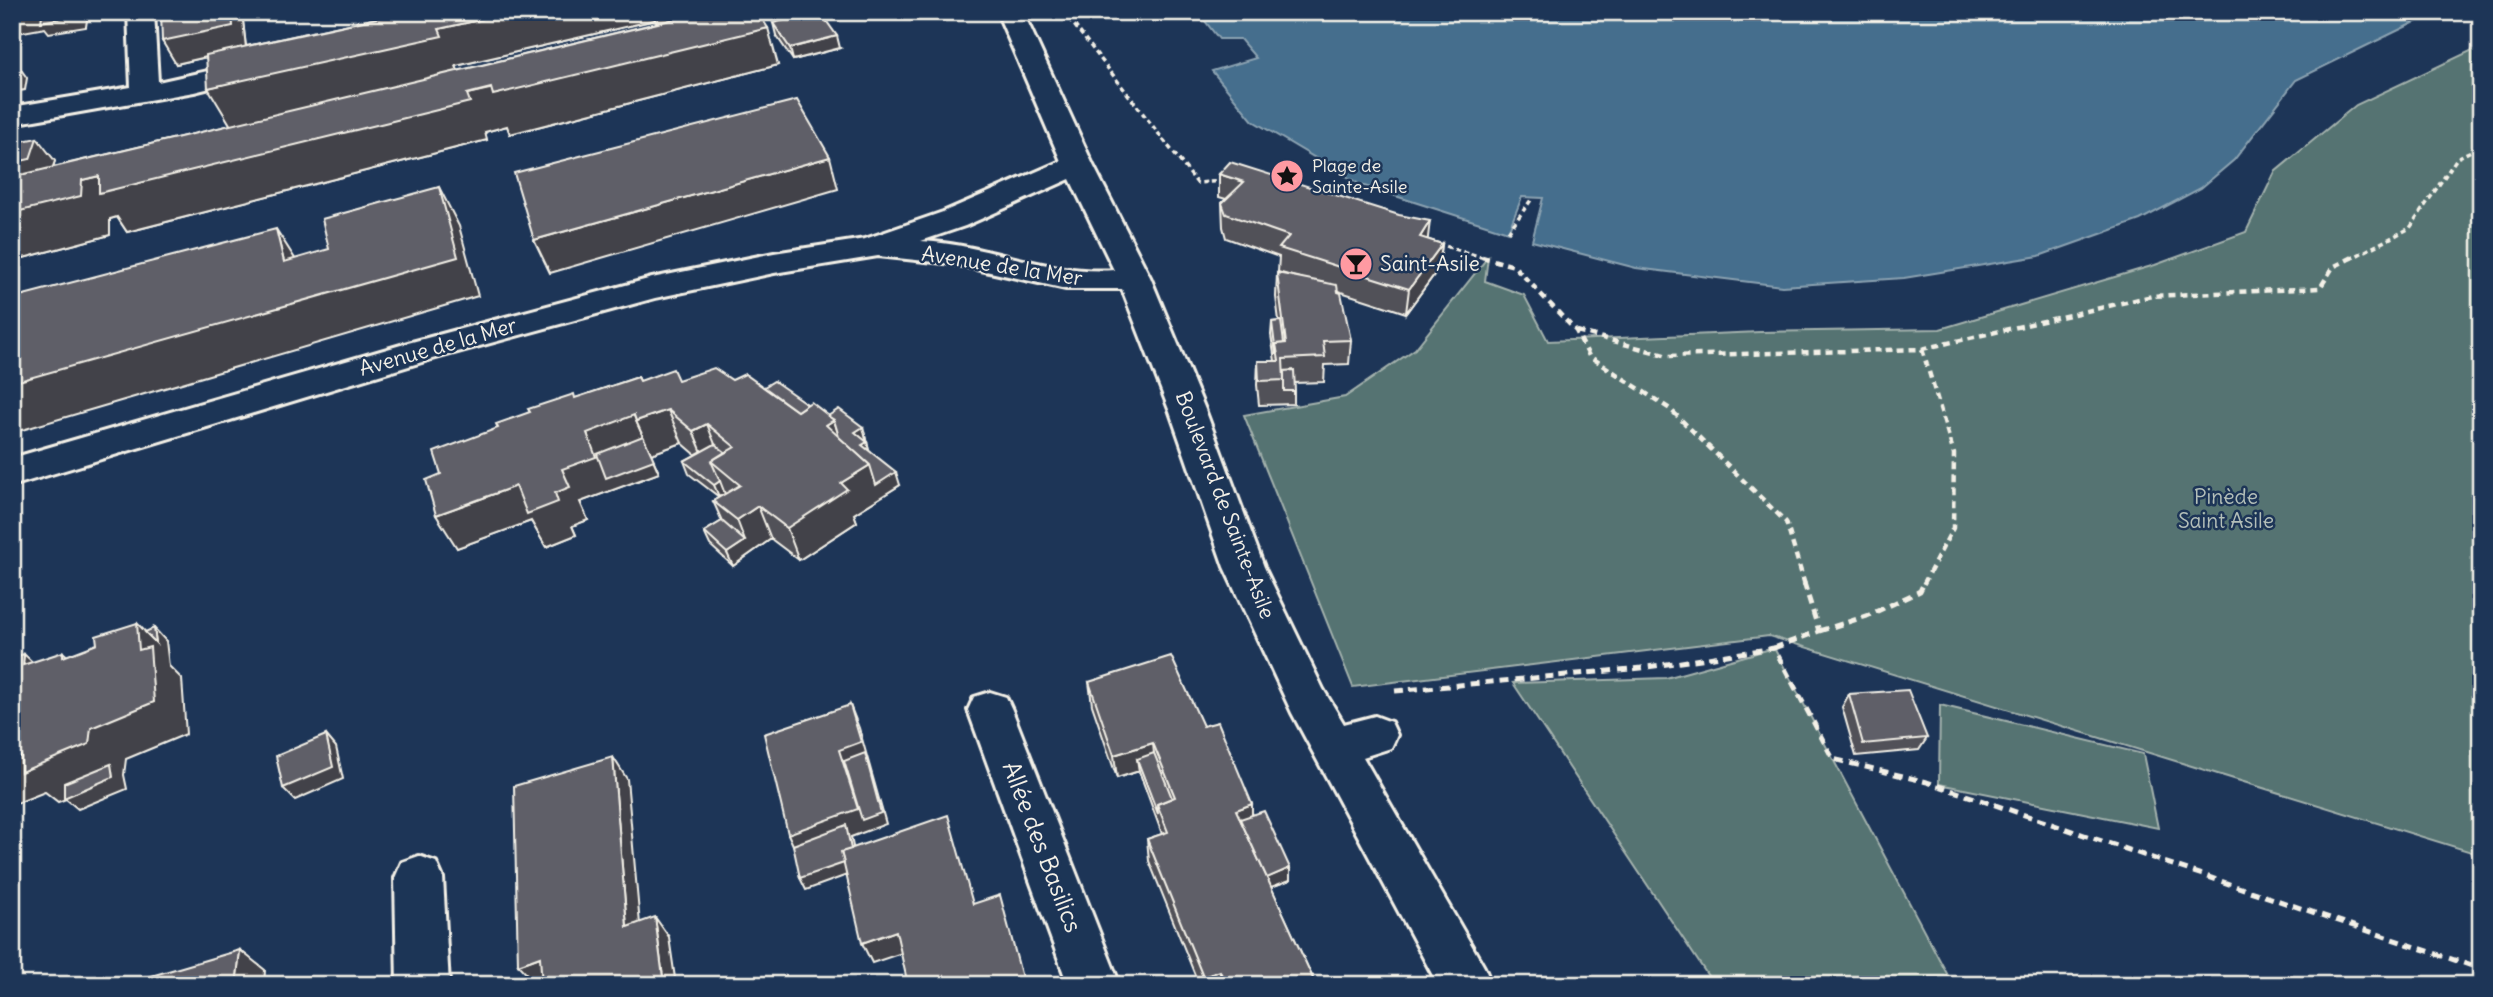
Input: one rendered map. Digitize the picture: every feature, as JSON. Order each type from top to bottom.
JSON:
[{"type":"street","points":[[141,12],[145,92]]},
{"type":"street","name":"Boulevard de Sainte-Asile","points":[[1010,12],[1078,165],[1134,277],[1188,412],[1244,567],[1307,700],[1466,985]]},
{"type":"street","points":[[12,116],[194,84],[276,64]]},
{"type":"street","name":"Avenue de la Mer","points":[[12,472],[598,302],[774,263],[870,248],[954,219],[1078,165]]},
{"type":"street","name":"Avenue de la Mer","points":[[870,248],[950,253],[1071,281],[1116,281],[1134,277]]},
{"type":"street","name":"Allée des Basilics","points":[[990,710],[1094,985]]},
{"type":"street","points":[[1333,747],[1376,735]]},
{"type":"street","points":[[419,878],[423,985]]},
{"type":"path","points":[[1064,12],[1197,183],[1231,181]]},
{"type":"path","points":[[1576,331],[1668,356],[1922,349],[2152,296],[2320,288],[2333,267],[2410,228],[2457,158],[2481,146]]},
{"type":"path","points":[[1508,232],[1531,200]]},
{"type":"path","points":[[1434,243],[1514,266],[1576,331],[1589,356],[1670,409],[1786,522],[1819,631]]},
{"type":"path","points":[[1390,692],[1641,668],[1774,648],[1867,617],[1920,591],[1953,527],[1954,454],[1922,349]]},
{"type":"path","points":[[1774,648],[1833,759],[1927,782],[2481,969]]},
{"type":"green space","name":"Pinède Saint Asile","points":[[2481,46],[2481,855],[1769,636],[1353,687],[1244,415],[1345,397],[1415,349],[1488,257],[1485,281],[1524,295],[1548,341],[1760,332],[1940,329],[2155,265],[2246,232],[2275,172],[2356,105]]},
{"type":"green space","points":[[1774,648],[1953,985],[1714,985],[1513,683],[1666,678]]},
{"type":"green space","points":[[1940,705],[2143,754],[2158,828],[1939,784]]},
{"type":"water","points":[[1198,12],[2436,12],[2296,80],[2234,160],[2201,188],[2140,220],[2039,256],[1904,278],[1782,286],[1636,268],[1532,241],[1543,198],[1522,197],[1508,232],[1361,185],[1253,121],[1212,71],[1256,58],[1240,39],[1219,39]]},
{"type":"building","points":[[78,12],[78,15],[41,22],[42,15]]},
{"type":"building","points":[[161,12],[232,12],[233,26],[162,41]]},
{"type":"building","points":[[405,12],[515,12],[439,29],[442,36],[208,88],[206,55]]},
{"type":"building","points":[[704,12],[758,12],[768,28],[493,95],[491,88],[467,94],[470,102],[99,193],[99,176],[82,180],[81,196],[12,213],[12,177]]},
{"type":"building","points":[[820,12],[837,36],[790,48],[773,23]]},
{"type":"building","points":[[797,100],[830,157],[534,240],[514,173]]},
{"type":"building","points":[[37,138],[30,159],[12,163],[12,143]]},
{"type":"building","points":[[1230,162],[1399,215],[1430,221],[1420,237],[1442,244],[1409,289],[1279,248],[1289,236],[1226,214],[1222,203],[1244,182],[1219,174]]},
{"type":"building","points":[[439,187],[458,257],[12,383],[12,298],[276,229],[284,262],[329,249],[322,219]]},
{"type":"building","points":[[1277,273],[1337,285],[1351,340],[1323,341],[1325,357],[1283,359],[1284,380],[1259,381],[1258,361],[1279,361],[1276,344],[1286,343]]},
{"type":"building","points":[[1281,321],[1284,343],[1276,344],[1276,355],[1272,322]]},
{"type":"building","points":[[714,368],[732,380],[745,374],[797,411],[811,402],[834,420],[826,425],[870,465],[841,483],[847,489],[787,528],[758,506],[737,520],[713,501],[740,485],[711,461],[735,447],[707,424],[693,431],[668,410],[636,421],[634,415],[587,433],[596,457],[562,469],[570,487],[555,493],[558,502],[527,514],[516,486],[436,515],[426,480],[441,474],[434,452],[498,428],[496,424],[530,412],[528,409],[574,394],[575,398],[638,377],[640,381],[673,369],[678,380]]},
{"type":"building","points":[[1294,370],[1295,391],[1284,391],[1284,371]]},
{"type":"building","points":[[774,381],[807,404],[797,411],[764,387]]},
{"type":"building","points":[[839,409],[863,427],[855,432],[867,442],[862,445],[896,472],[876,485],[870,465],[839,437],[834,420],[828,416]]},
{"type":"building","points":[[643,436],[654,460],[606,478],[597,454]]},
{"type":"building","points":[[715,444],[725,452],[711,461],[720,481],[714,485],[684,461]]},
{"type":"building","points":[[722,521],[745,541],[727,553],[704,532]]},
{"type":"building","points":[[137,623],[139,650],[150,647],[154,702],[91,728],[89,744],[21,772],[21,756],[12,759],[12,658],[24,654],[23,665],[63,652],[63,657],[97,644],[96,636]]},
{"type":"building","points":[[154,628],[156,643],[145,632]]},
{"type":"building","points":[[1171,656],[1203,726],[1218,722],[1252,804],[1236,810],[1316,985],[1226,985],[1220,971],[1203,977],[1147,839],[1168,832],[1157,804],[1175,797],[1153,743],[1114,755],[1089,682]]},
{"type":"building","points":[[1908,690],[1927,738],[1863,744],[1849,694]]},
{"type":"building","points":[[850,705],[861,742],[839,750],[858,809],[788,834],[764,734]]},
{"type":"building","points":[[326,735],[333,767],[283,788],[276,756]]},
{"type":"building","points":[[865,753],[881,813],[862,820],[844,761]]},
{"type":"building","points":[[1154,753],[1172,798],[1157,804],[1158,814],[1137,759]]},
{"type":"building","points":[[613,757],[627,927],[655,917],[664,985],[542,985],[540,957],[518,965],[514,786]]},
{"type":"building","points":[[111,764],[113,777],[64,798],[64,783]]},
{"type":"building","points":[[1264,811],[1290,868],[1267,878],[1240,819]]},
{"type":"building","points":[[948,815],[973,904],[1000,895],[1024,985],[908,985],[896,931],[862,943],[841,852]]},
{"type":"building","points":[[846,825],[851,849],[841,852],[844,863],[800,878],[793,845]]},
{"type":"building","points":[[240,950],[236,985],[133,985],[134,981]]},
{"type":"building","points":[[1220,980],[1222,985],[1208,985]]},
{"type":"place","name":"Plage de Sainte-Asile","points":[[1287,176]]},
{"type":"place","name":"Saint-Asile","points":[[1356,264]]}]
